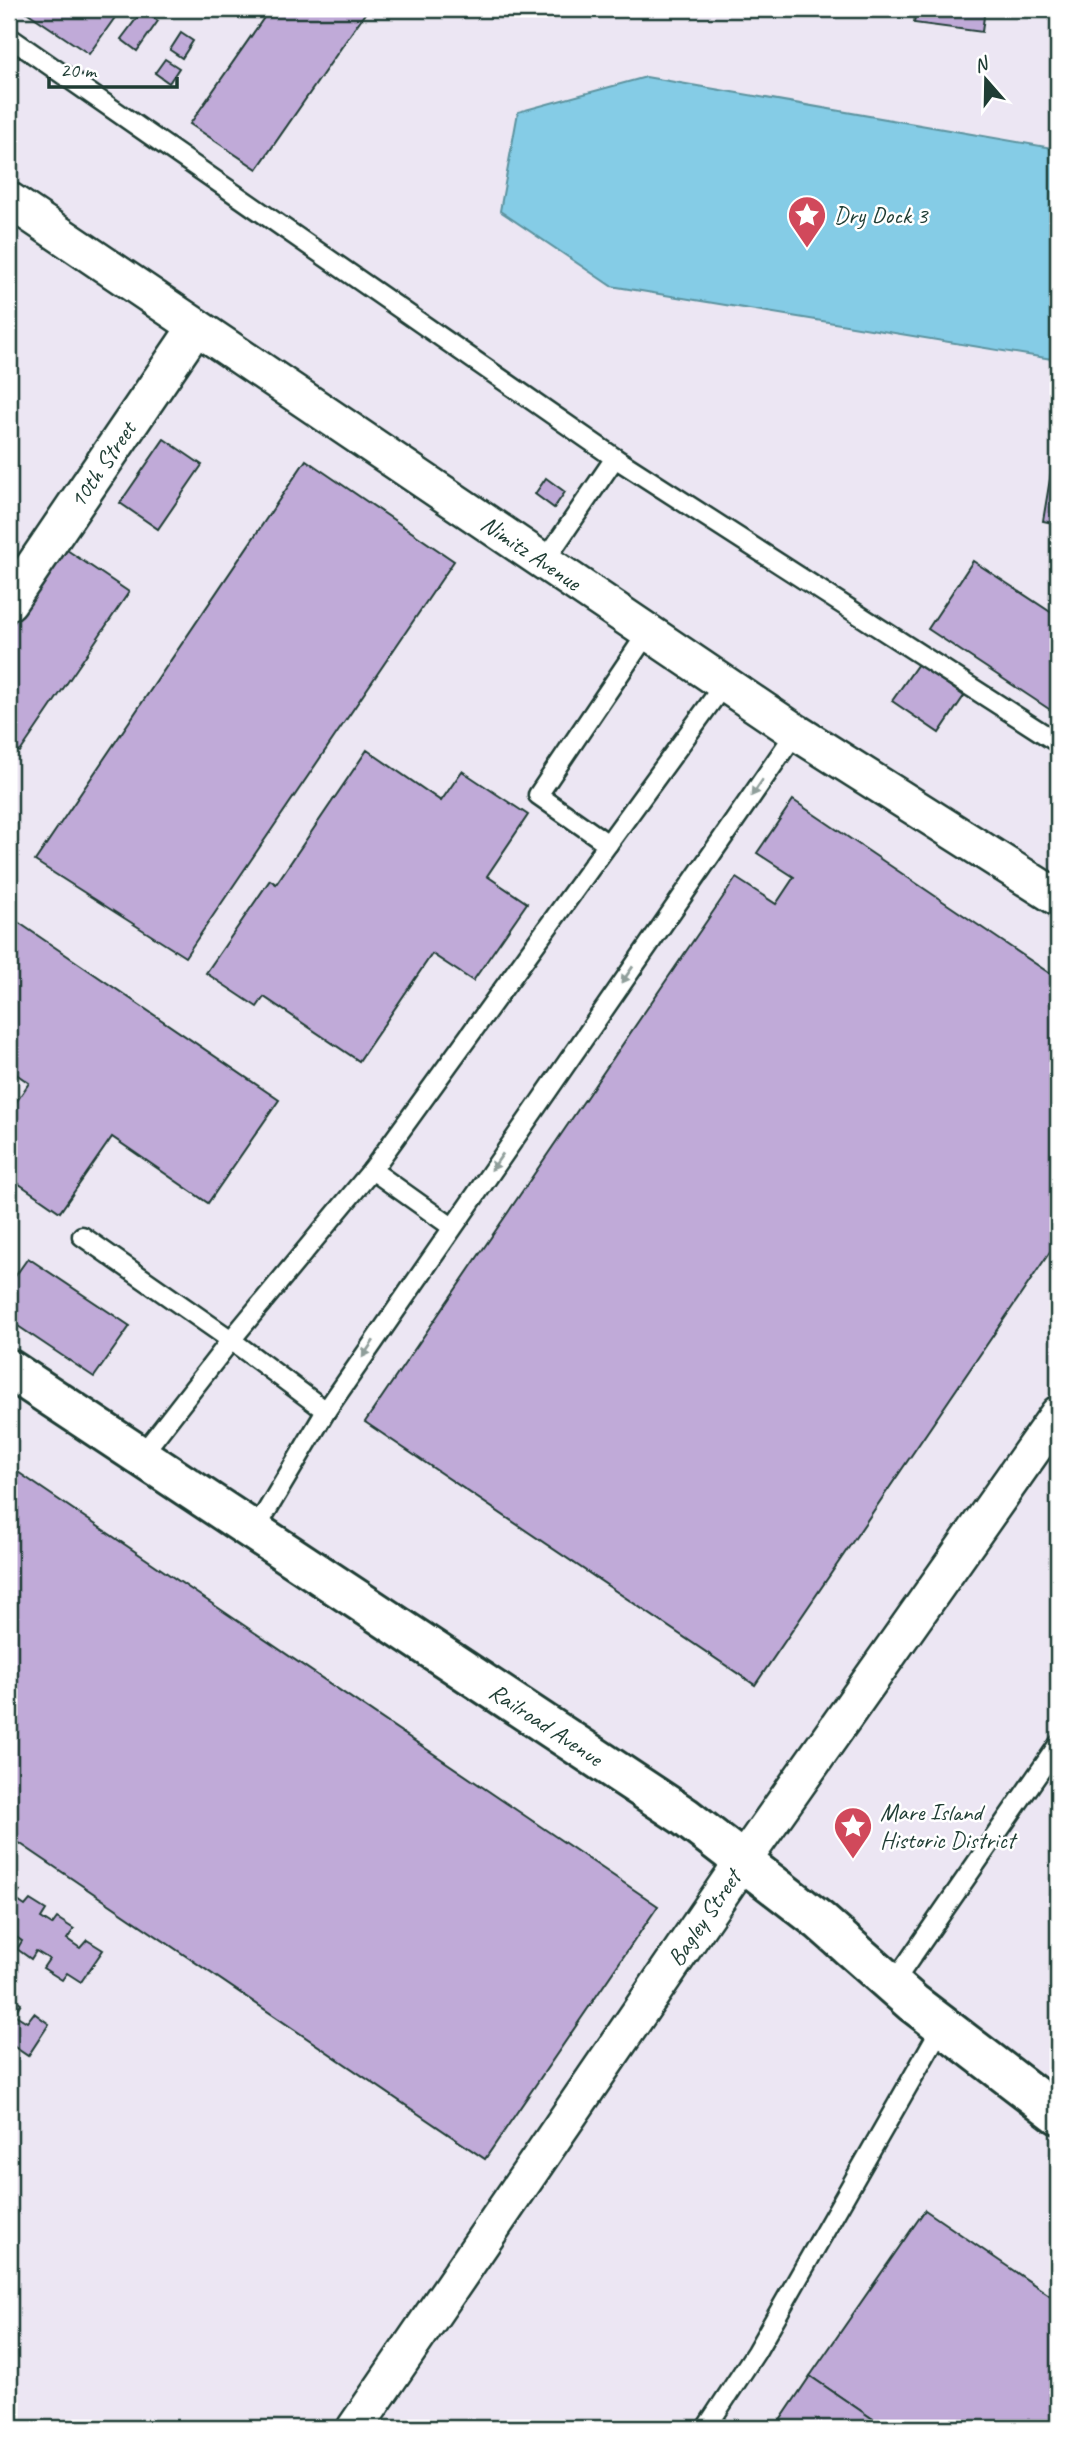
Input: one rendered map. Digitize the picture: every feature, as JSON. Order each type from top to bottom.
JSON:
[{"type":"street","name":"Nimitz Avenue","points":[[9,200],[796,732],[1058,898]]},
{"type":"street","name":"10th Street","points":[[9,602],[195,327]]},
{"type":"street","name":"Railroad Avenue","points":[[9,1370],[684,1816],[820,1921],[942,2026],[1058,2114]]},
{"type":"street","name":"Bagley Street","points":[[355,2428],[743,1861],[1058,1414]]},
{"type":"lane","points":[[9,37],[615,458],[1058,743]]},
{"type":"lane","points":[[544,562],[615,458]]},
{"type":"lane","points":[[608,844],[538,796],[648,632]]},
{"type":"lane","points":[[140,1457],[231,1340],[372,1170],[725,683]]},
{"type":"lane","points":[[254,1532],[326,1411],[796,732]]},
{"type":"lane","points":[[372,1170],[452,1227]]},
{"type":"lane","points":[[82,1236],[231,1340],[326,1411]]},
{"type":"lane","points":[[892,1985],[1058,1745]]},
{"type":"lane","points":[[706,2428],[756,2352],[942,2026]]},
{"type":"shaded area","points":[[9,9],[1058,9],[1058,2428],[9,2428]]},
{"type":"water","name":"Dry Dock 3","points":[[646,77],[1058,149],[1058,360],[611,286],[500,211],[518,112]]},
{"type":"building","points":[[22,9],[121,9],[89,54]]},
{"type":"building","points":[[270,9],[368,9],[257,169],[190,124]]},
{"type":"building","points":[[916,9],[985,9],[982,32],[914,23]]},
{"type":"building","points":[[143,10],[158,21],[137,51],[121,39]]},
{"type":"building","points":[[181,33],[193,41],[182,58],[170,50]]},
{"type":"building","points":[[165,59],[179,68],[169,83],[155,73]]},
{"type":"building","points":[[1058,431],[1058,524],[1043,521]]},
{"type":"building","points":[[164,439],[202,465],[158,529],[120,503]]},
{"type":"building","points":[[306,460],[454,561],[185,957],[35,861]]},
{"type":"building","points":[[546,478],[565,492],[554,508],[535,494]]},
{"type":"building","points":[[64,548],[129,592],[20,752],[9,745],[9,630]]},
{"type":"building","points":[[973,561],[1058,617],[1058,715],[928,629]]},
{"type":"building","points":[[918,664],[964,696],[939,733],[892,701]]},
{"type":"building","points":[[367,750],[441,801],[462,771],[528,815],[487,876],[527,903],[473,981],[432,954],[359,1061],[264,997],[257,1007],[206,973],[270,880],[276,884]]},
{"type":"building","points":[[793,800],[1058,979],[1058,1240],[755,1685],[365,1422],[736,878],[776,904],[794,877],[757,853]]},
{"type":"building","points":[[9,916],[279,1100],[208,1203],[112,1137],[60,1212],[9,1177],[9,1113],[29,1083],[9,1069]]},
{"type":"building","points":[[28,1258],[130,1326],[94,1377],[9,1320],[9,1285]]},
{"type":"building","points":[[9,1466],[658,1906],[485,2159],[9,1836]]},
{"type":"building","points":[[9,1884],[20,1891],[15,1899],[25,1906],[30,1900],[46,1910],[41,1918],[52,1925],[57,1918],[74,1929],[67,1939],[80,1948],[87,1940],[103,1950],[81,1982],[67,1973],[62,1980],[43,1968],[49,1959],[36,1951],[31,1959],[17,1949],[22,1941],[9,1932]]},
{"type":"building","points":[[9,1995],[21,2003],[14,2014],[27,2022],[34,2013],[49,2024],[28,2056],[13,2046],[9,2054]]},
{"type":"building","points":[[925,2210],[1058,2301],[1058,2428],[886,2428],[810,2376]]},
{"type":"building","points":[[810,2376],[886,2428],[775,2428]]},
{"type":"place","name":"Dry Dock 3","points":[[807,249]]},
{"type":"place","name":"Mare Island Historic District","points":[[853,1860]]}]
